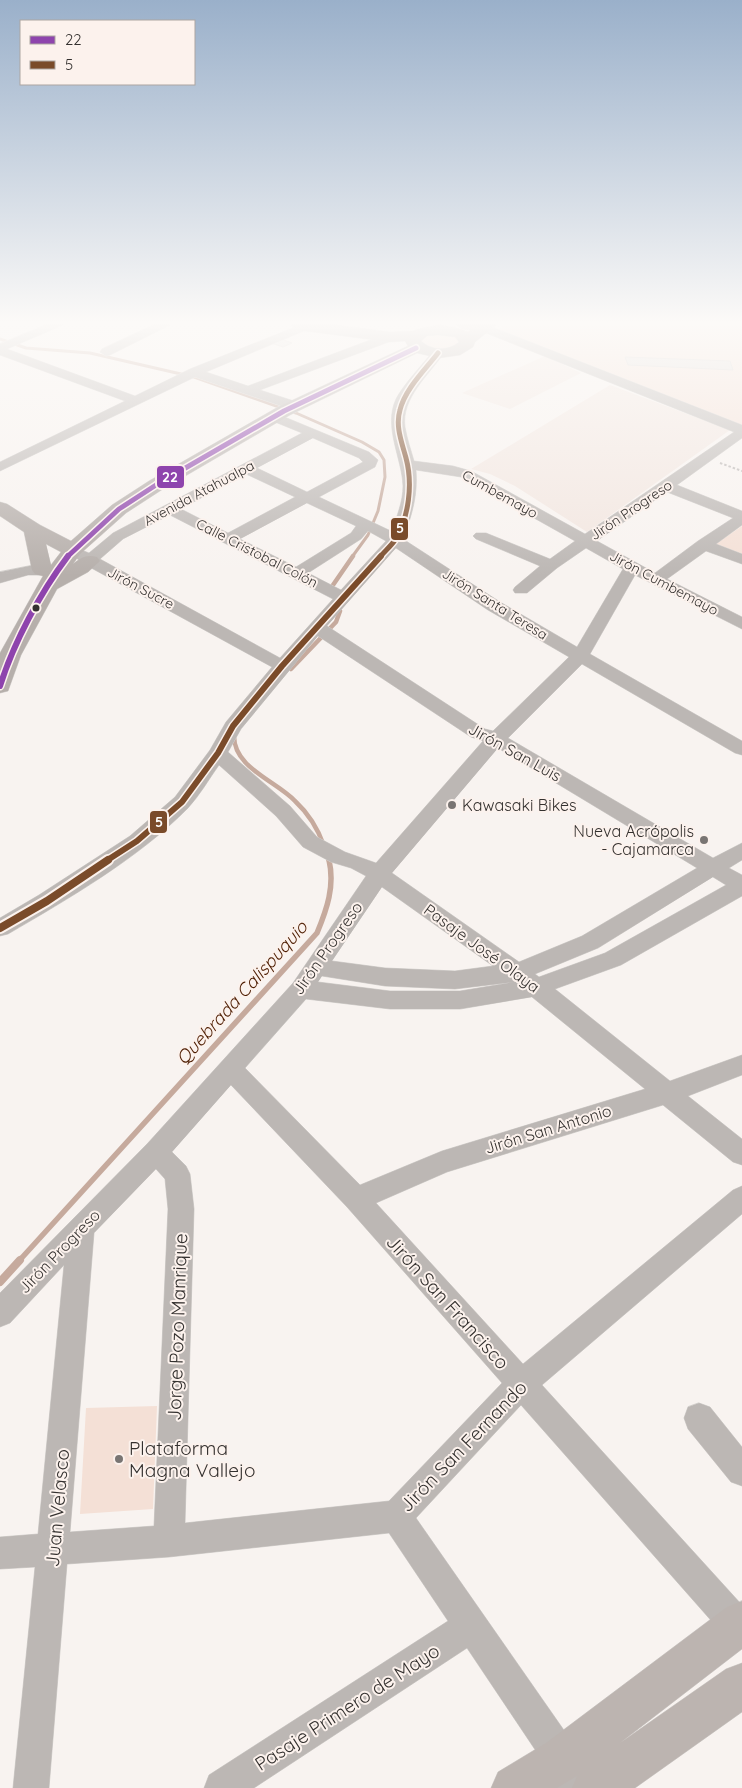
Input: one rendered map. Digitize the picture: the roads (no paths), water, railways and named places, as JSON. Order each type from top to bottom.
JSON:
[{"type":"highway","points":[[514,1788],[567,1774],[741,1626]]},
{"type":"highway","points":[[595,1788],[742,1685]]},
{"type":"main road","name":"Avenida Atahualpa","points":[[0,646],[22,602],[134,499],[290,408]]},
{"type":"main road","name":"Jirón Sucre","points":[[0,508],[75,552]]},
{"type":"main road","points":[[33,529],[49,576]]},
{"type":"main road","name":"Avenida Atahualpa","points":[[0,686],[10,655],[49,576]]},
{"type":"street","points":[[0,468],[122,408]]},
{"type":"street","points":[[228,538],[371,463],[369,458],[364,455],[313,433],[284,408]]},
{"type":"street","points":[[0,928],[47,901],[138,841],[182,802],[218,753],[233,726],[282,666],[325,631],[344,598],[395,540],[406,512],[410,488],[408,464],[398,426],[400,408]]},
{"type":"street","points":[[686,408],[742,431]]},
{"type":"street","name":"Jirón Progreso","points":[[521,590],[550,565],[586,542],[742,431]]},
{"type":"street","name":"Avenida Atahualpa","points":[[75,552],[106,544],[244,468],[313,433]]},
{"type":"street","name":"Cumbemayo","points":[[408,464],[453,470],[466,474],[586,542]]},
{"type":"street","name":"Jirón Santa Teresa","points":[[244,468],[370,526],[395,540],[494,606],[742,749]]},
{"type":"street","points":[[666,486],[742,517]]},
{"type":"street","name":"Calle Cristobal Colón","points":[[170,509],[344,598]]},
{"type":"street","points":[[657,579],[742,517]]},
{"type":"street","points":[[296,574],[370,526]]},
{"type":"street","points":[[481,536],[550,565]]},
{"type":"street","name":"Jirón Cumbemayo","points":[[586,542],[742,624]]},
{"type":"street","points":[[703,544],[742,559]]},
{"type":"street","name":"Jirón Sucre","points":[[75,552],[282,666]]},
{"type":"street","name":"Jirón Progreso","points":[[0,1313],[80,1228],[156,1152],[301,989],[379,874],[492,743],[580,656],[632,567]]},
{"type":"street","points":[[0,578],[19,570],[49,576]]},
{"type":"street","name":"Jirón San Luis","points":[[325,631],[492,743],[705,871],[738,893]]},
{"type":"street","name":"Pasaje José Olaya","points":[[218,753],[283,812],[301,834],[317,846],[338,857],[379,874],[518,972],[742,1154]]},
{"type":"street","points":[[317,967],[386,977],[455,980],[518,972],[590,942],[742,850]]},
{"type":"street","points":[[301,989],[390,1000],[460,1000],[536,987],[613,958],[738,893]]},
{"type":"street","name":"Jirón San Antonio","points":[[356,1199],[442,1162],[667,1093],[742,1066]]},
{"type":"street","name":"Jirón San Francisco","points":[[230,1068],[356,1199],[741,1626]]},
{"type":"street","name":"Jorge Pozo Manrique","points":[[156,1152],[177,1174],[181,1209],[169,1541]]},
{"type":"street","name":"Jirón San Fernando","points":[[0,1553],[169,1541],[396,1516],[521,1384],[742,1198]]},
{"type":"street","name":"Juan Velasco","points":[[31,1788],[80,1228]]},
{"type":"street","points":[[699,1418],[742,1471]]},
{"type":"street","points":[[396,1516],[471,1626],[567,1774]]},
{"type":"street","name":"Pasaje Primero de Mayo","points":[[222,1788],[471,1626]]},
{"type":"waterway","name":"Quebrada Calispuquio","points":[[283,408],[362,442],[379,452],[384,460],[385,477],[378,511],[368,535],[352,557]]},
{"type":"waterway","name":"Quebrada Calispuquio","points":[[333,585],[353,556]]},
{"type":"waterway","name":"Quebrada Calispuquio","points":[[291,669],[336,622],[340,611]]},
{"type":"waterway","name":"Quebrada Calispuquio","points":[[234,736],[236,747],[241,757],[257,773],[287,794],[300,806],[319,833],[324,846]]},
{"type":"waterway","name":"Quebrada Calispuquio","points":[[328,856],[329,861]]},
{"type":"waterway","name":"Quebrada Calispuquio","points":[[18,1262],[317,933],[329,897],[331,879],[329,860]]},
{"type":"waterway","name":"Quebrada Calispuquio","points":[[0,1282],[20,1260]]},
{"type":"place","name":"Kawasaki Bikes","points":[[452,805]]},
{"type":"place","name":"Nueva Acrópolis - Cajamarca","points":[[704,840]]},
{"type":"place","name":"Plataforma Magna Vallejo","points":[[119,1459]]}]
